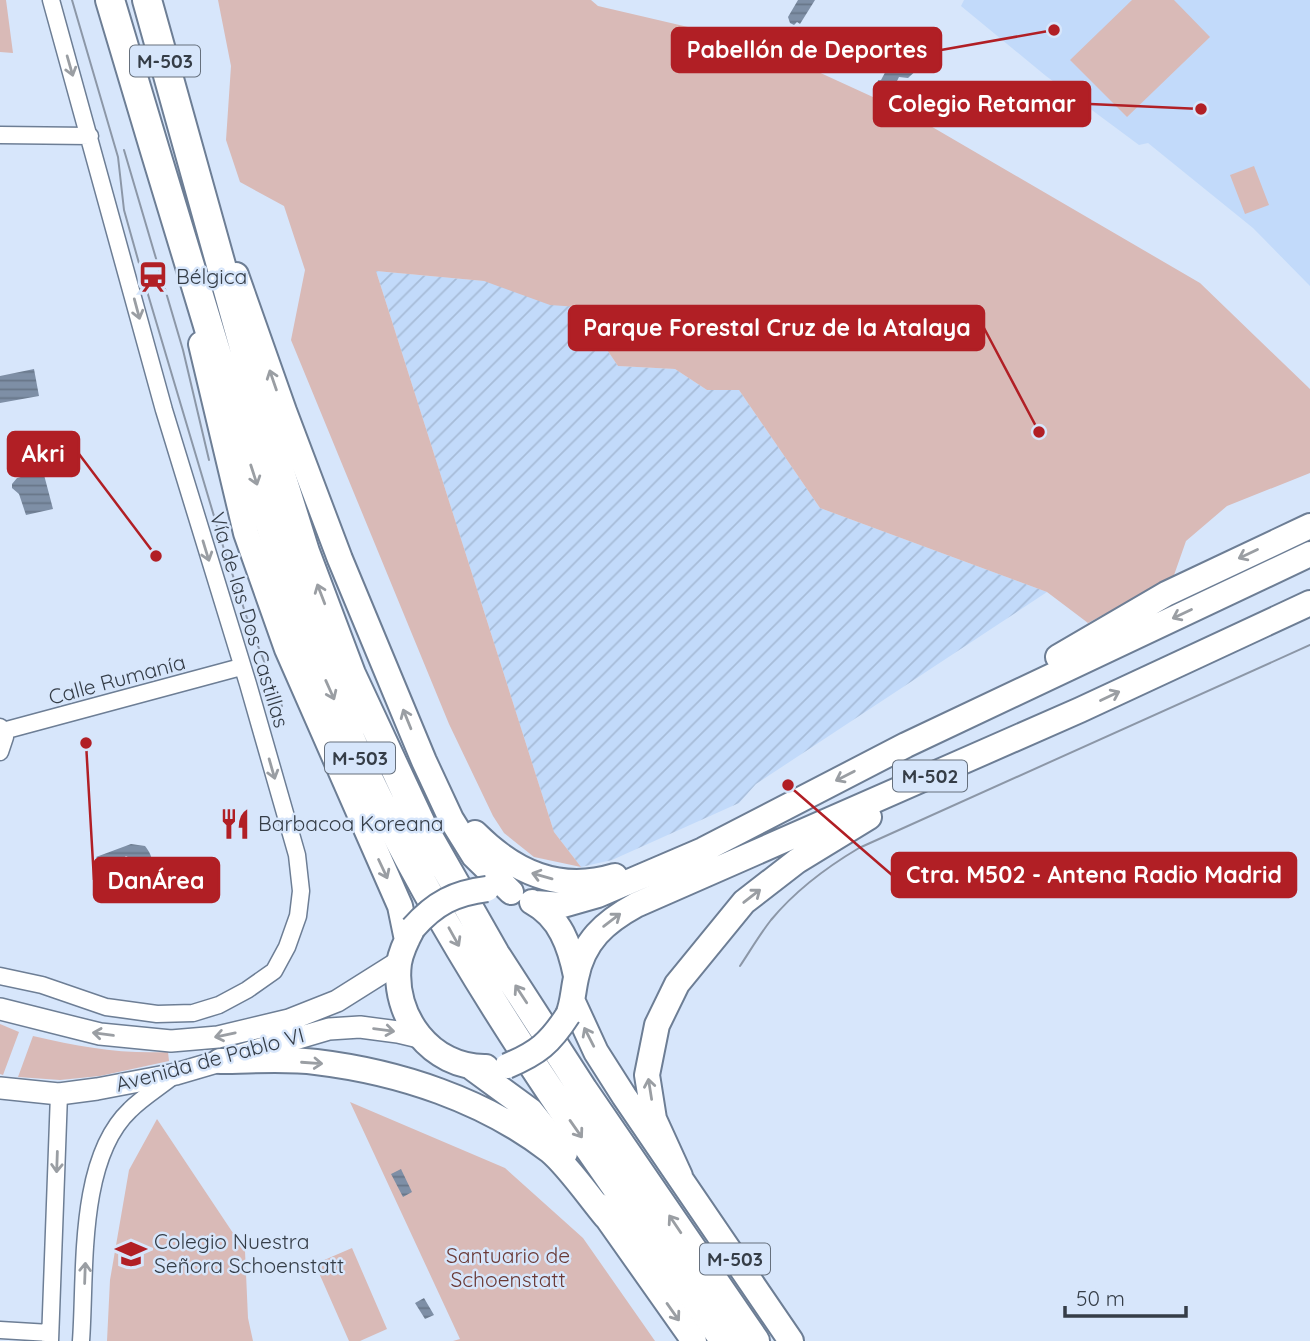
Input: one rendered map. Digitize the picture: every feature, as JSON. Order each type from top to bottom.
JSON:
[{"type":"highway","name":"M-503","points":[[110,0],[282,560],[322,671],[370,781],[471,969],[559,1105],[725,1341]]},
{"type":"highway","name":"M-503","points":[[147,0],[267,430],[305,552],[351,674],[390,761],[421,824],[495,954],[583,1090],[755,1341]]},
{"type":"highway","name":"M-503","points":[[141,106],[246,533],[287,649],[400,906],[406,943]]},
{"type":"highway","name":"M-503","points":[[183,123],[284,411],[340,559],[451,819],[499,891]]},
{"type":"highway","name":"M-502","points":[[906,744],[1166,594],[1310,526]]},
{"type":"highway","name":"M-502","points":[[499,891],[536,903],[563,905],[598,895],[703,850],[906,744],[1310,554]]},
{"type":"highway","name":"M-502","points":[[406,943],[398,989],[405,1015],[419,1037],[443,1057],[471,1067],[508,1066],[533,1056],[554,1038],[571,1009],[576,976],[594,936],[612,918],[636,905],[1080,710],[1310,603]]},
{"type":"highway","name":"M-502","points":[[680,1176],[654,1119],[648,1075],[657,1025],[677,984],[744,902],[797,861],[861,821],[1080,710]]},
{"type":"highway","name":"M-503","points":[[434,782],[464,822],[497,855],[532,873],[567,883],[599,881],[703,850]]},
{"type":"highway","points":[[406,943],[428,911],[446,899],[466,892],[499,891]]},
{"type":"highway","name":"M-502","points":[[536,903],[557,923],[571,948],[576,976]]},
{"type":"highway","name":"M-503","points":[[571,1009],[624,1097],[791,1341]]},
{"type":"highway","points":[[220,1061],[315,1062],[389,1075],[455,1097],[510,1124],[552,1153],[606,1217]]},
{"type":"highway","points":[[471,1067],[531,1111],[560,1146],[606,1217],[694,1341]]},
{"type":"main road","name":"Avenida de Pablo VI","points":[[0,1009],[100,1034],[171,1041],[218,1037],[289,1020],[337,1001],[406,943]]},
{"type":"main road","name":"Avenida de Pablo VI","points":[[0,1088],[59,1094],[176,1074],[329,1029],[360,1027],[419,1037]]},
{"type":"street","name":"Vía de las Dos Castillas","points":[[0,976],[42,985],[106,1007],[157,1014],[193,1013],[219,1005],[274,971],[287,947],[298,916],[301,891],[296,855],[164,410],[51,0]]},
{"type":"street","points":[[0,135],[90,136]]},
{"type":"street","name":"Calle Rumanía","points":[[2,729],[241,667]]},
{"type":"street","points":[[0,752],[5,743],[2,729]]},
{"type":"street","points":[[81,1341],[88,1208],[106,1143],[128,1111],[176,1074]]},
{"type":"street","points":[[0,1330],[50,1337],[59,1094]]},
{"type":"shaded area","points":[[798,0],[815,0],[800,24],[797,22],[794,25],[788,17]]},
{"type":"shaded area","points":[[964,0],[1310,0],[1310,286],[1253,228],[1148,143],[1139,145],[1046,76],[961,6]]},
{"type":"shaded area","points":[[903,61],[920,67],[908,78],[899,77],[896,83],[878,82],[888,67]]},
{"type":"shaded area","points":[[376,271],[484,281],[578,307],[618,366],[675,369],[707,390],[739,390],[820,508],[1047,592],[756,784],[739,803],[612,860],[581,867],[554,832]]},
{"type":"shaded area","points":[[34,369],[39,396],[0,403],[0,376]]},
{"type":"shaded area","points":[[43,471],[53,509],[26,515],[19,494],[12,488],[12,484],[17,478]]},
{"type":"shaded area","points":[[131,844],[145,846],[151,856],[151,869],[141,881],[131,882],[127,878],[127,871],[133,860],[126,856],[120,861],[118,869],[106,867],[96,857]]},
{"type":"shaded area","points":[[401,1169],[412,1192],[403,1197],[391,1174]]},
{"type":"shaded area","points":[[424,1298],[434,1315],[425,1319],[415,1303]]},
{"type":"green space","points":[[0,0],[6,0],[13,53],[0,52]]},
{"type":"green space","points":[[218,0],[591,0],[598,6],[766,48],[910,114],[1200,283],[1310,389],[1310,473],[1227,506],[1186,541],[1173,578],[1088,623],[1047,592],[820,508],[739,390],[707,390],[675,369],[618,366],[578,307],[550,305],[484,281],[376,271],[554,832],[581,867],[534,857],[504,833],[493,816],[449,724],[291,340],[305,270],[284,206],[240,182],[226,140],[231,66]]},
{"type":"green space","points":[[1132,0],[1174,0],[1210,37],[1127,117],[1070,60]]},
{"type":"green space","points":[[1254,166],[1269,205],[1245,214],[1230,175]]},
{"type":"green space","points":[[0,1024],[19,1032],[3,1075],[0,1074]]},
{"type":"green space","points":[[33,1036],[100,1049],[168,1052],[169,1061],[100,1076],[60,1080],[18,1077]]},
{"type":"green space","name":"Santuario de Schoenstatt","points":[[350,1102],[505,1168],[583,1238],[655,1341],[453,1341],[460,1339]]},
{"type":"green space","points":[[157,1119],[245,1251],[248,1318],[253,1341],[107,1341],[110,1280],[129,1170]]},
{"type":"green space","points":[[352,1248],[387,1329],[360,1341],[349,1341],[315,1264]]},
{"type":"tram line","points":[[72,0],[118,157],[124,210],[144,281],[222,543],[248,621],[282,706]]},
{"type":"tram line","points":[[124,150],[183,350],[209,460]]},
{"type":"tram line","points":[[740,966],[767,925],[790,899],[823,871],[859,848],[1310,645]]},
{"type":"place","name":"Pabellón de Deportes","points":[[1054,30]]},
{"type":"place","name":"Colegio Retamar","points":[[1201,109]]},
{"type":"place","name":"Bélgica","points":[[153,277]]},
{"type":"place","name":"Parque Forestal Cruz de la Atalaya","points":[[1039,432]]},
{"type":"place","name":"Akri","points":[[156,556]]},
{"type":"place","name":"DanÁrea","points":[[86,743]]},
{"type":"place","name":"Ctra. M502 - Antena Radio Madrid","points":[[788,785]]},
{"type":"place","name":"Barbacoa Koreana","points":[[235,824]]},
{"type":"place","name":"Colegio Nuestra Señora Schoenstatt","points":[[131,1254]]}]
